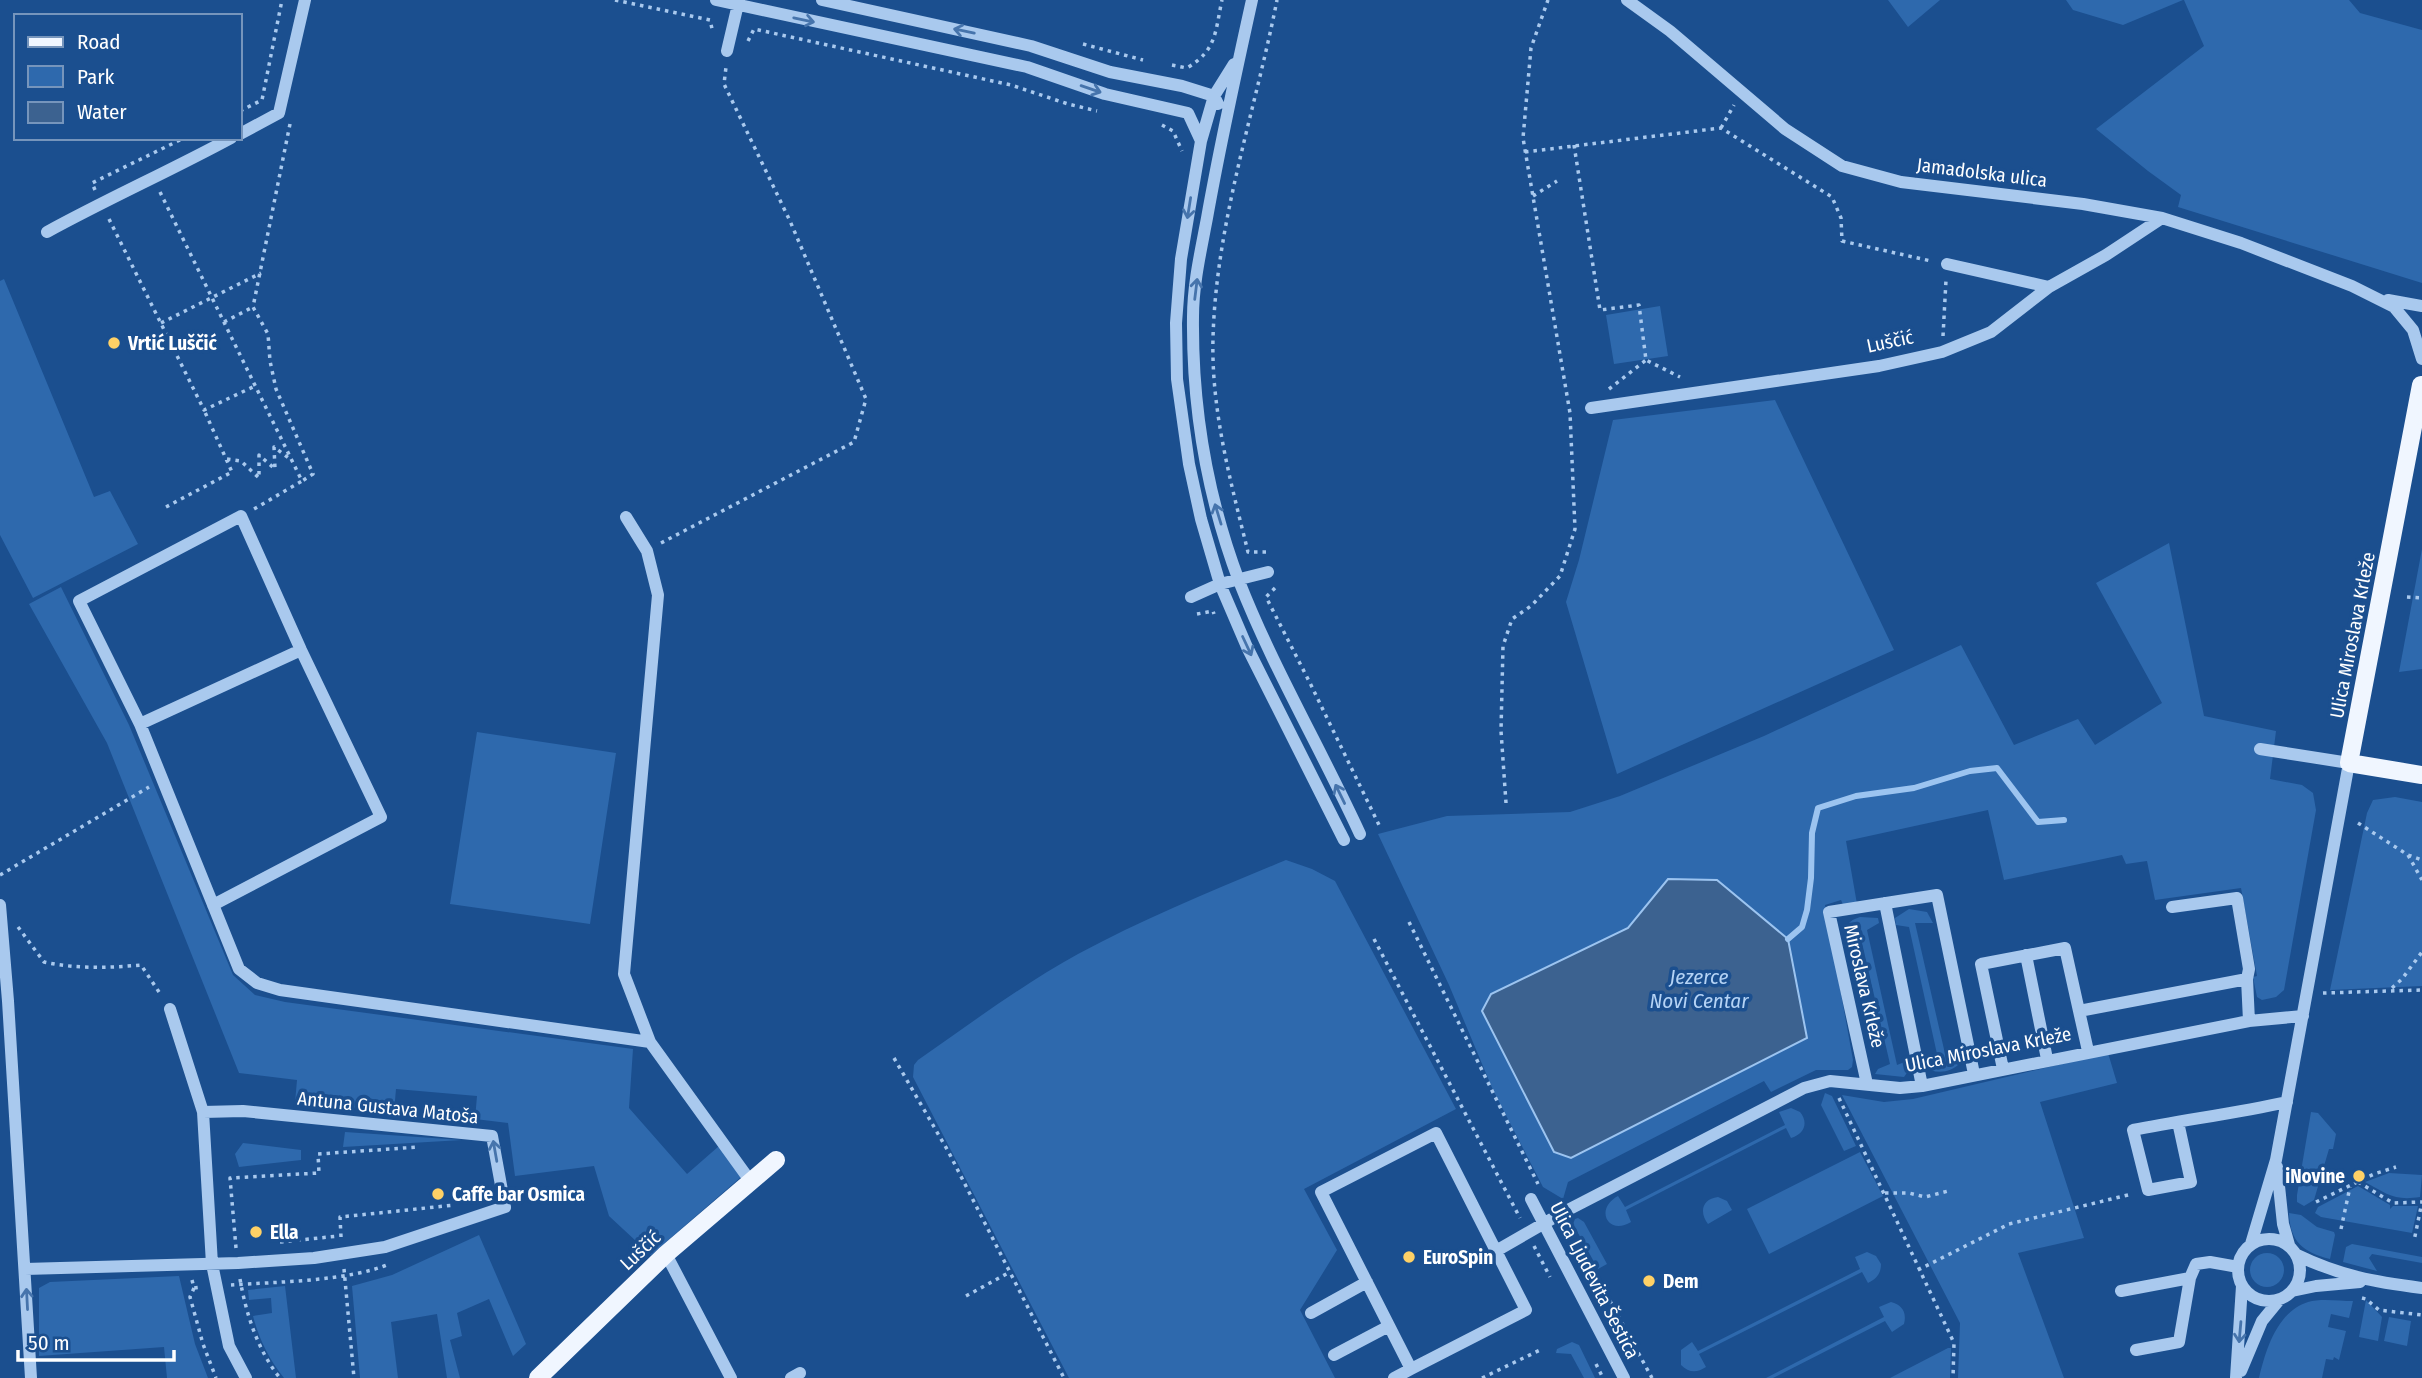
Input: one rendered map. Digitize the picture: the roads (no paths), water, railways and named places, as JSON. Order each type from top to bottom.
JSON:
[{"type":"main road","name":"Ulica Miroslava Krleže","points":[[2349,763],[2422,383]]},
{"type":"main road","points":[[2349,763],[2422,775]]},
{"type":"main road","name":"Luščić","points":[[538,1378],[666,1254],[776,1160]]},
{"type":"street","points":[[242,133],[279,113],[305,0]]},
{"type":"street","points":[[716,0],[1027,66],[1105,93],[1188,113],[1214,96]]},
{"type":"street","points":[[822,0],[1031,46],[1110,72],[1182,86],[1214,96],[1226,120]]},
{"type":"street","points":[[1252,0],[1199,261],[1193,315],[1194,377],[1203,460],[1238,579],[1261,634],[1360,834]]},
{"type":"street","name":"Jamadolska ulica","points":[[1627,0],[1670,31],[1785,129],[1842,166],[1900,182],[2083,204],[2162,218],[2241,243],[2376,297],[2394,307],[2413,330],[2422,359]]},
{"type":"street","points":[[727,51],[738,3]]},
{"type":"street","points":[[1239,55],[1214,96],[1201,141],[1181,259],[1176,323],[1177,379],[1189,464],[1201,519],[1220,584],[1247,647],[1344,839]]},
{"type":"street","points":[[1188,113],[1201,141]]},
{"type":"street","points":[[47,232],[100,202],[227,140]]},
{"type":"street","name":"Luščić","points":[[1591,408],[1880,366],[1942,352],[1991,332],[2049,287],[2106,255],[2162,218]]},
{"type":"street","points":[[1947,264],[2049,287]]},
{"type":"street","name":"Jamadolska ulica","points":[[2376,297],[2422,306]]},
{"type":"street","points":[[213,905],[381,817],[301,650],[242,516],[79,601],[140,723],[162,779],[213,905],[239,969],[257,983],[280,990],[650,1042]]},
{"type":"street","points":[[626,517],[647,551],[658,595],[624,974],[650,1042],[751,1182]]},
{"type":"street","points":[[1191,597],[1220,584],[1268,572]]},
{"type":"street","points":[[140,723],[301,650]]},
{"type":"street","points":[[2260,749],[2349,763]]},
{"type":"street","name":"Ulica Miroslava Krleže","points":[[2251,1244],[2276,1160],[2349,763]]},
{"type":"street","name":"Miroslava Krleže","points":[[1867,1084],[1829,912],[1937,895],[1974,1074]]},
{"type":"street","points":[[2172,907],[2237,898],[2249,969],[2249,1021]]},
{"type":"street","name":"Miroslava Krleže","points":[[1885,903],[1922,1086]]},
{"type":"street","points":[[0,905],[4,1004],[31,1378]]},
{"type":"street","points":[[2003,1069],[1980,964],[2065,948],[2088,1051]]},
{"type":"street","points":[[2026,956],[2047,1059]]},
{"type":"street","points":[[2079,1011],[2247,979]]},
{"type":"street","points":[[170,1009],[203,1112],[212,1264],[229,1346],[246,1378]]},
{"type":"street","name":"Ulica Miroslava Krleže","points":[[1496,1251],[1562,1213],[1804,1088],[1830,1081],[1900,1088],[1922,1086],[2047,1059],[2249,1021],[2303,1016]]},
{"type":"street","points":[[2178,1122],[2191,1182],[2148,1189],[2133,1130],[2287,1102]]},
{"type":"street","name":"Antuna Gustava Matoša","points":[[25,1269],[238,1263],[342,1254],[385,1247],[505,1207],[492,1136],[243,1111],[203,1112]]},
{"type":"street","points":[[1394,1378],[1526,1310],[1436,1133],[1321,1192],[1411,1369]]},
{"type":"street","name":"Ulica Miroslava Krleže","points":[[2276,1160],[2283,1224],[2293,1250]]},
{"type":"street","name":"Ulica Ljudevita Šestića","points":[[1531,1199],[1624,1378]]},
{"type":"street","points":[[2237,1378],[2242,1286],[2238,1267],[2240,1258],[2251,1244],[2270,1238],[2327,1268],[2368,1281],[2422,1288]]},
{"type":"street","points":[[2292,1292],[2300,1274],[2293,1250]]},
{"type":"street","points":[[666,1254],[731,1378]]},
{"type":"street","points":[[2136,1350],[2179,1342],[2190,1278],[2196,1264],[2202,1261],[2238,1267]]},
{"type":"street","points":[[2121,1291],[2190,1278]]},
{"type":"street","points":[[2237,1378],[2262,1321],[2280,1299],[2292,1292],[2316,1286],[2368,1281]]},
{"type":"street","points":[[1311,1313],[1367,1282]]},
{"type":"street","points":[[2242,1286],[2259,1300],[2280,1299]]},
{"type":"street","points":[[1334,1355],[1389,1326]]},
{"type":"water","name":"Jezerce Novi Centar","points":[[1668,879],[1717,880],[1788,939],[1807,1038],[1571,1158],[1554,1152],[1482,1011],[1491,994],[1628,928]]},
{"type":"waterway","points":[[1788,939],[1802,927],[1807,910],[1812,833],[1818,808],[1856,796],[1914,788],[1970,771],[1997,768],[2038,822],[2064,820]]},
{"type":"place","name":"Vrtić Luščić","points":[[114,343]]},
{"type":"place","name":"iNovine","points":[[2359,1176]]},
{"type":"place","name":"Caffe bar Osmica","points":[[438,1194]]},
{"type":"place","name":"Ella","points":[[256,1232]]},
{"type":"place","name":"EuroSpin","points":[[1409,1257]]},
{"type":"place","name":"Dem","points":[[1649,1281]]}]
